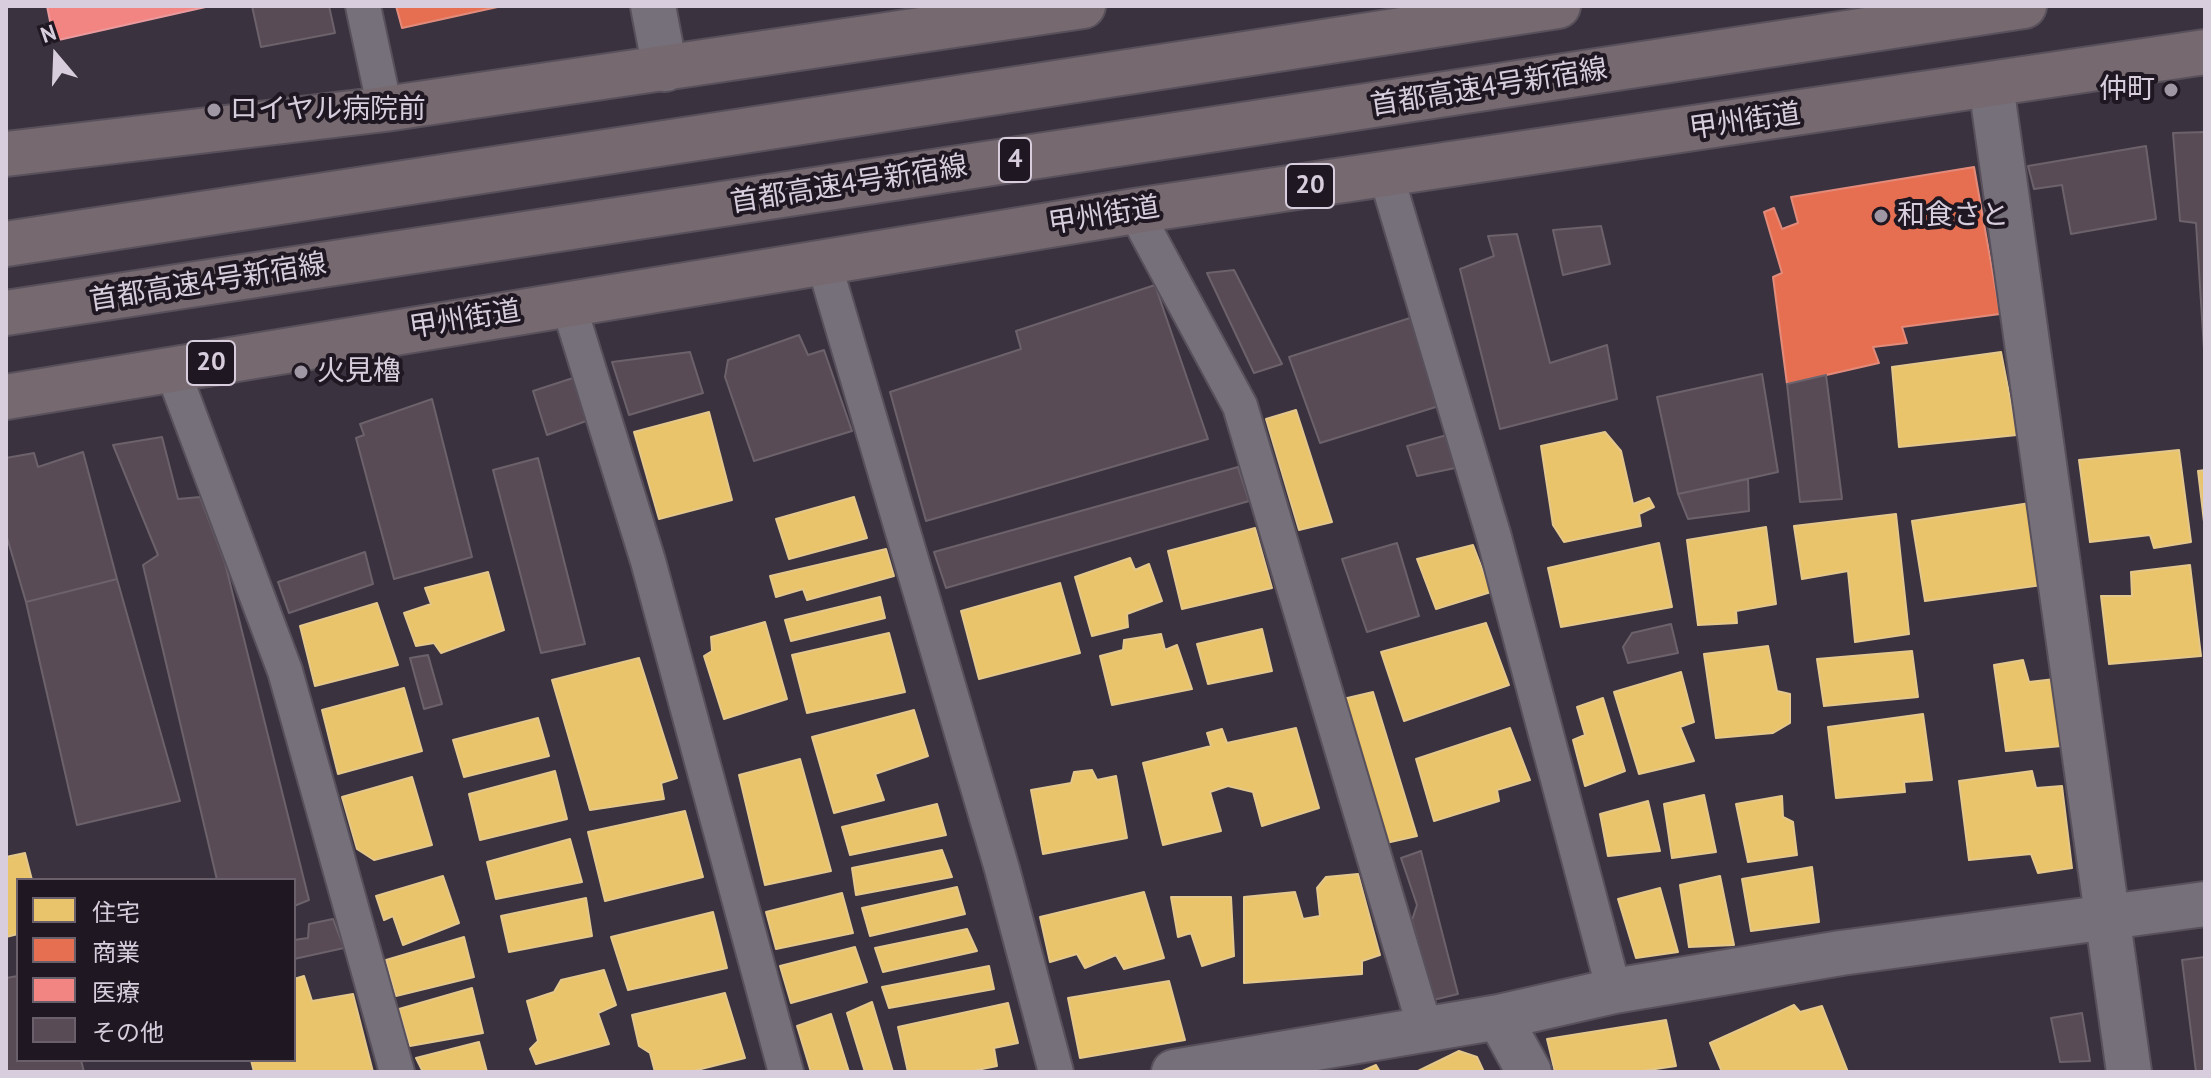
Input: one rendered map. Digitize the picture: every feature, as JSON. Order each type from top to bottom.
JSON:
[{"type":"highway","points":[[6,154],[385,109],[665,69],[939,18],[1083,6]]},
{"type":"highway","points":[[6,244],[1558,6]]},
{"type":"highway","name":"首都高速4号新宿線","points":[[6,313],[2024,6]]},
{"type":"highway","name":"甲州街道","points":[[6,397],[1135,211],[2205,52]]},
{"type":"street","points":[[653,6],[665,69]]},
{"type":"street","points":[[1991,85],[2129,1072]]},
{"type":"street","points":[[1174,1072],[1499,1017],[1614,991],[1841,953],[2205,904]]},
{"type":"street","points":[[1499,1017],[1529,1072]]},
{"type":"lane","points":[[363,6],[385,109]]},
{"type":"lane","points":[[1386,175],[1494,537],[1614,991]]},
{"type":"lane","points":[[1135,211],[1240,406],[1425,1028]]},
{"type":"lane","points":[[823,260],[1002,869],[1056,1072]]},
{"type":"lane","points":[[568,303],[648,561],[786,1072]]},
{"type":"lane","points":[[172,369],[285,671],[397,1072]]},
{"type":"building: 住宅","points":[[2001,352],[2017,435],[1899,447],[1892,367]]},
{"type":"building: 住宅","points":[[1296,410],[1332,522],[1299,530],[1266,419]]},
{"type":"building: 住宅","points":[[709,412],[732,500],[659,519],[634,432]]},
{"type":"building: 住宅","points":[[1605,432],[1621,451],[1633,504],[1649,498],[1654,507],[1639,514],[1641,526],[1564,542],[1553,525],[1541,446]]},
{"type":"building: 住宅","points":[[2179,450],[2191,542],[2154,548],[2150,535],[2090,542],[2079,460]]},
{"type":"building: 住宅","points":[[2205,470],[2205,530],[2198,471]]},
{"type":"building: 住宅","points":[[854,497],[867,538],[789,559],[776,519]]},
{"type":"building: 住宅","points":[[2030,503],[2042,585],[1925,601],[1912,521]]},
{"type":"building: 住宅","points":[[1896,514],[1909,634],[1855,642],[1848,571],[1802,579],[1794,526]]},
{"type":"building: 住宅","points":[[1766,527],[1776,604],[1736,611],[1737,623],[1698,625],[1687,540]]},
{"type":"building: 住宅","points":[[1255,528],[1272,588],[1182,609],[1168,551]]},
{"type":"building: 住宅","points":[[1659,543],[1672,607],[1561,627],[1548,568]]},
{"type":"building: 住宅","points":[[1473,545],[1491,592],[1436,609],[1417,559]]},
{"type":"building: 住宅","points":[[886,549],[894,576],[807,600],[803,589],[776,597],[770,576]]},
{"type":"building: 住宅","points":[[1130,558],[1135,570],[1149,564],[1162,601],[1127,614],[1128,627],[1092,636],[1075,577]]},
{"type":"building: 住宅","points":[[2190,565],[2201,656],[2109,664],[2101,596],[2132,596],[2131,572]]},
{"type":"building: 住宅","points":[[488,572],[504,630],[441,653],[434,643],[416,646],[404,613],[431,604],[425,588]]},
{"type":"building: 住宅","points":[[1060,583],[1080,653],[979,679],[961,611]]},
{"type":"building: 住宅","points":[[880,597],[885,618],[791,641],[785,620]]},
{"type":"building: 住宅","points":[[377,603],[398,665],[315,686],[300,626]]},
{"type":"building: 住宅","points":[[765,622],[787,699],[724,719],[704,656],[712,651],[711,637]]},
{"type":"building: 住宅","points":[[1486,623],[1509,685],[1404,721],[1381,652]]},
{"type":"building: 住宅","points":[[1262,629],[1272,671],[1208,684],[1197,644]]},
{"type":"building: 住宅","points":[[889,633],[905,692],[807,713],[792,655]]},
{"type":"building: 住宅","points":[[1161,634],[1165,650],[1177,645],[1192,689],[1112,705],[1100,656],[1123,650],[1124,640]]},
{"type":"building: 住宅","points":[[1768,646],[1777,691],[1790,694],[1790,723],[1773,733],[1716,738],[1704,654]]},
{"type":"building: 住宅","points":[[1912,651],[1918,697],[1824,706],[1817,659]]},
{"type":"building: 住宅","points":[[639,658],[677,778],[661,783],[664,799],[590,810],[552,680]]},
{"type":"building: 住宅","points":[[2023,660],[2029,682],[2055,679],[2062,746],[2006,751],[1994,665]]},
{"type":"building: 住宅","points":[[1681,672],[1694,722],[1680,727],[1694,761],[1639,774],[1614,692]]},
{"type":"building: 住宅","points":[[404,688],[422,751],[338,774],[322,710]]},
{"type":"building: 住宅","points":[[1373,692],[1417,836],[1386,843],[1343,699]]},
{"type":"building: 住宅","points":[[1603,698],[1625,771],[1585,786],[1573,740],[1585,735],[1577,707]]},
{"type":"building: 住宅","points":[[914,710],[928,756],[875,774],[884,800],[834,813],[812,737]]},
{"type":"building: 住宅","points":[[1923,714],[1932,780],[1904,782],[1905,792],[1836,798],[1828,727]]},
{"type":"building: 住宅","points":[[538,718],[549,756],[464,777],[453,740]]},
{"type":"building: 住宅","points":[[1296,728],[1319,808],[1262,826],[1253,792],[1228,786],[1210,792],[1221,831],[1163,845],[1143,763],[1211,746],[1207,733],[1222,729],[1227,743]]},
{"type":"building: 住宅","points":[[1510,728],[1530,780],[1497,790],[1499,801],[1434,821],[1416,759]]},
{"type":"building: 住宅","points":[[800,759],[831,871],[765,885],[739,775]]},
{"type":"building: 住宅","points":[[1092,770],[1097,780],[1116,776],[1127,838],[1043,854],[1031,790],[1071,783],[1074,772]]},
{"type":"building: 住宅","points":[[555,771],[567,819],[480,840],[469,794]]},
{"type":"building: 住宅","points":[[2032,771],[2036,788],[2062,786],[2072,868],[2038,873],[2031,854],[1969,860],[1959,781]]},
{"type":"building: 住宅","points":[[412,777],[432,845],[374,860],[357,849],[342,797]]},
{"type":"building: 住宅","points":[[1704,795],[1716,852],[1672,858],[1664,804]]},
{"type":"building: 住宅","points":[[1782,796],[1783,817],[1793,822],[1797,855],[1748,862],[1736,804]]},
{"type":"building: 住宅","points":[[1648,801],[1660,851],[1608,856],[1600,814]]},
{"type":"building: 住宅","points":[[937,804],[946,835],[850,855],[842,827]]},
{"type":"building: 住宅","points":[[685,811],[703,877],[605,901],[588,832]]},
{"type":"building: 住宅","points":[[570,839],[582,882],[496,899],[487,862]]},
{"type":"building: 住宅","points":[[942,850],[952,877],[856,895],[852,868]]},
{"type":"building: 住宅","points":[[25,853],[31,878],[16,878],[16,934],[6,937],[6,857]]},
{"type":"building: 住宅","points":[[1812,867],[1819,922],[1751,931],[1742,879]]},
{"type":"building: 住宅","points":[[1358,874],[1380,955],[1362,961],[1362,974],[1244,983],[1244,897],[1295,892],[1303,919],[1320,916],[1317,888],[1326,877]]},
{"type":"building: 住宅","points":[[443,876],[459,923],[403,945],[393,916],[384,920],[376,896]]},
{"type":"building: 住宅","points":[[1720,876],[1734,945],[1689,947],[1680,885]]},
{"type":"building: 住宅","points":[[957,887],[965,914],[870,936],[862,908]]},
{"type":"building: 住宅","points":[[1660,888],[1678,952],[1636,958],[1618,899]]},
{"type":"building: 住宅","points":[[1144,892],[1164,958],[1124,969],[1116,955],[1085,968],[1077,954],[1050,962],[1040,917]]},
{"type":"building: 住宅","points":[[842,893],[853,933],[776,949],[766,912]]},
{"type":"building: 住宅","points":[[1171,897],[1231,897],[1234,956],[1202,966],[1191,933],[1178,937]]},
{"type":"building: 住宅","points":[[586,898],[592,936],[509,952],[501,916]]},
{"type":"building: 住宅","points":[[713,912],[727,968],[628,990],[611,937]]},
{"type":"building: 住宅","points":[[967,929],[977,951],[883,972],[875,948]]},
{"type":"building: 住宅","points":[[464,937],[474,977],[396,996],[386,960]]},
{"type":"building: 住宅","points":[[855,947],[867,982],[791,1003],[780,966]]},
{"type":"building: 住宅","points":[[989,966],[994,989],[889,1008],[882,987]]},
{"type":"building: 住宅","points":[[604,970],[616,1005],[598,1013],[609,1044],[536,1064],[530,1049],[538,1041],[527,1001],[554,992],[561,980]]},
{"type":"building: 住宅","points":[[304,976],[312,1001],[353,994],[373,1072],[254,1072],[252,1062],[296,1062],[296,978]]},
{"type":"building: 住宅","points":[[1169,981],[1185,1040],[1080,1058],[1068,998]]},
{"type":"building: 住宅","points":[[472,988],[483,1033],[410,1046],[399,1009]]},
{"type":"building: 住宅","points":[[725,993],[745,1058],[689,1072],[655,1072],[650,1053],[639,1046],[632,1015]]},
{"type":"building: 住宅","points":[[872,1002],[893,1072],[865,1072],[847,1013]]},
{"type":"building: 住宅","points":[[1008,1003],[1018,1043],[994,1048],[997,1066],[967,1072],[908,1072],[898,1027]]},
{"type":"building: 住宅","points":[[1794,1005],[1800,1012],[1822,1006],[1848,1072],[1722,1072],[1710,1043]]},
{"type":"building: 住宅","points":[[831,1014],[849,1072],[811,1072],[797,1026]]},
{"type":"building: 住宅","points":[[1666,1020],[1676,1066],[1635,1072],[1555,1072],[1547,1039]]},
{"type":"building: 住宅","points":[[479,1042],[487,1072],[423,1072],[416,1058]]},
{"type":"building: 住宅","points":[[1459,1051],[1477,1057],[1484,1072],[1416,1072]]},
{"type":"building: 住宅","points":[[1376,1065],[1380,1072],[1360,1072]]},
{"type":"building: 商業","points":[[396,6],[502,6],[402,28]]},
{"type":"building: 商業","points":[[1974,167],[2000,314],[1902,327],[1907,343],[1873,347],[1879,363],[1787,384],[1773,277],[1782,273],[1764,212],[1774,208],[1782,229],[1798,223],[1791,197]]},
{"type":"building: 医療","points":[[47,6],[210,6],[54,41]]},
{"type":"building: その他","points":[[252,6],[329,6],[335,33],[261,47]]},
{"type":"building: その他","points":[[2205,132],[2205,365],[2196,223],[2180,221],[2173,133]]},
{"type":"building: その他","points":[[2146,146],[2156,219],[2071,234],[2062,185],[2034,189],[2028,166]]},
{"type":"building: その他","points":[[1601,226],[1610,264],[1563,275],[1553,230]]},
{"type":"building: その他","points":[[1517,234],[1550,363],[1607,345],[1617,399],[1500,429],[1460,269],[1494,256],[1488,236]]},
{"type":"building: その他","points":[[1234,270],[1282,364],[1254,373],[1207,273]]},
{"type":"building: その他","points":[[1155,285],[1208,439],[926,521],[890,392],[1021,349],[1016,331]]},
{"type":"building: その他","points":[[1410,318],[1439,406],[1320,443],[1289,357]]},
{"type":"building: その他","points":[[799,335],[808,355],[824,350],[852,431],[754,461],[725,377],[728,360]]},
{"type":"building: その他","points":[[690,352],[703,393],[629,415],[612,362]]},
{"type":"building: その他","points":[[1762,374],[1778,472],[1678,494],[1657,397]]},
{"type":"building: その他","points":[[1826,375],[1842,499],[1800,502],[1787,384]]},
{"type":"building: その他","points":[[573,378],[589,420],[547,435],[533,391]]},
{"type":"building: その他","points":[[432,399],[472,557],[394,579],[356,438],[364,435],[360,424]]},
{"type":"building: その他","points":[[1447,435],[1460,467],[1417,476],[1407,446]]},
{"type":"building: その他","points":[[162,437],[178,499],[200,497],[225,563],[309,900],[296,905],[296,878],[217,878],[143,565],[158,555],[113,445]]},
{"type":"building: その他","points":[[83,452],[117,579],[26,602],[6,534],[6,458],[34,453],[38,467]]},
{"type":"building: その他","points":[[538,458],[585,644],[541,653],[493,470]]},
{"type":"building: その他","points":[[1238,467],[1249,501],[946,588],[934,552]]},
{"type":"building: その他","points":[[1748,479],[1749,511],[1688,519],[1678,494]]},
{"type":"building: その他","points":[[1397,543],[1419,616],[1367,632],[1342,559]]},
{"type":"building: その他","points":[[365,552],[373,584],[289,613],[278,582]]},
{"type":"building: その他","points":[[117,579],[180,801],[77,825],[26,602]]},
{"type":"building: その他","points":[[1671,624],[1678,653],[1628,663],[1623,647],[1632,633]]},
{"type":"building: その他","points":[[428,655],[442,704],[424,709],[410,658]]},
{"type":"building: その他","points":[[1421,851],[1458,994],[1433,1000],[1412,920],[1417,905],[1401,858]]},
{"type":"building: その他","points":[[333,919],[344,948],[296,959],[296,940],[308,938],[309,924]]},
{"type":"building: その他","points":[[2205,957],[2205,1072],[2196,1072],[2182,960]]},
{"type":"building: その他","points":[[16,976],[16,1062],[82,1062],[84,1072],[6,1072],[6,978]]},
{"type":"building: その他","points":[[2082,1013],[2090,1061],[2060,1062],[2051,1018]]},
{"type":"place","name":"仲町","points":[[2171,90]]},
{"type":"place","name":"ロイヤル病院前","points":[[214,110]]},
{"type":"place","name":"和食さと","points":[[1881,216]]},
{"type":"place","name":"火見櫓","points":[[301,372]]}]
